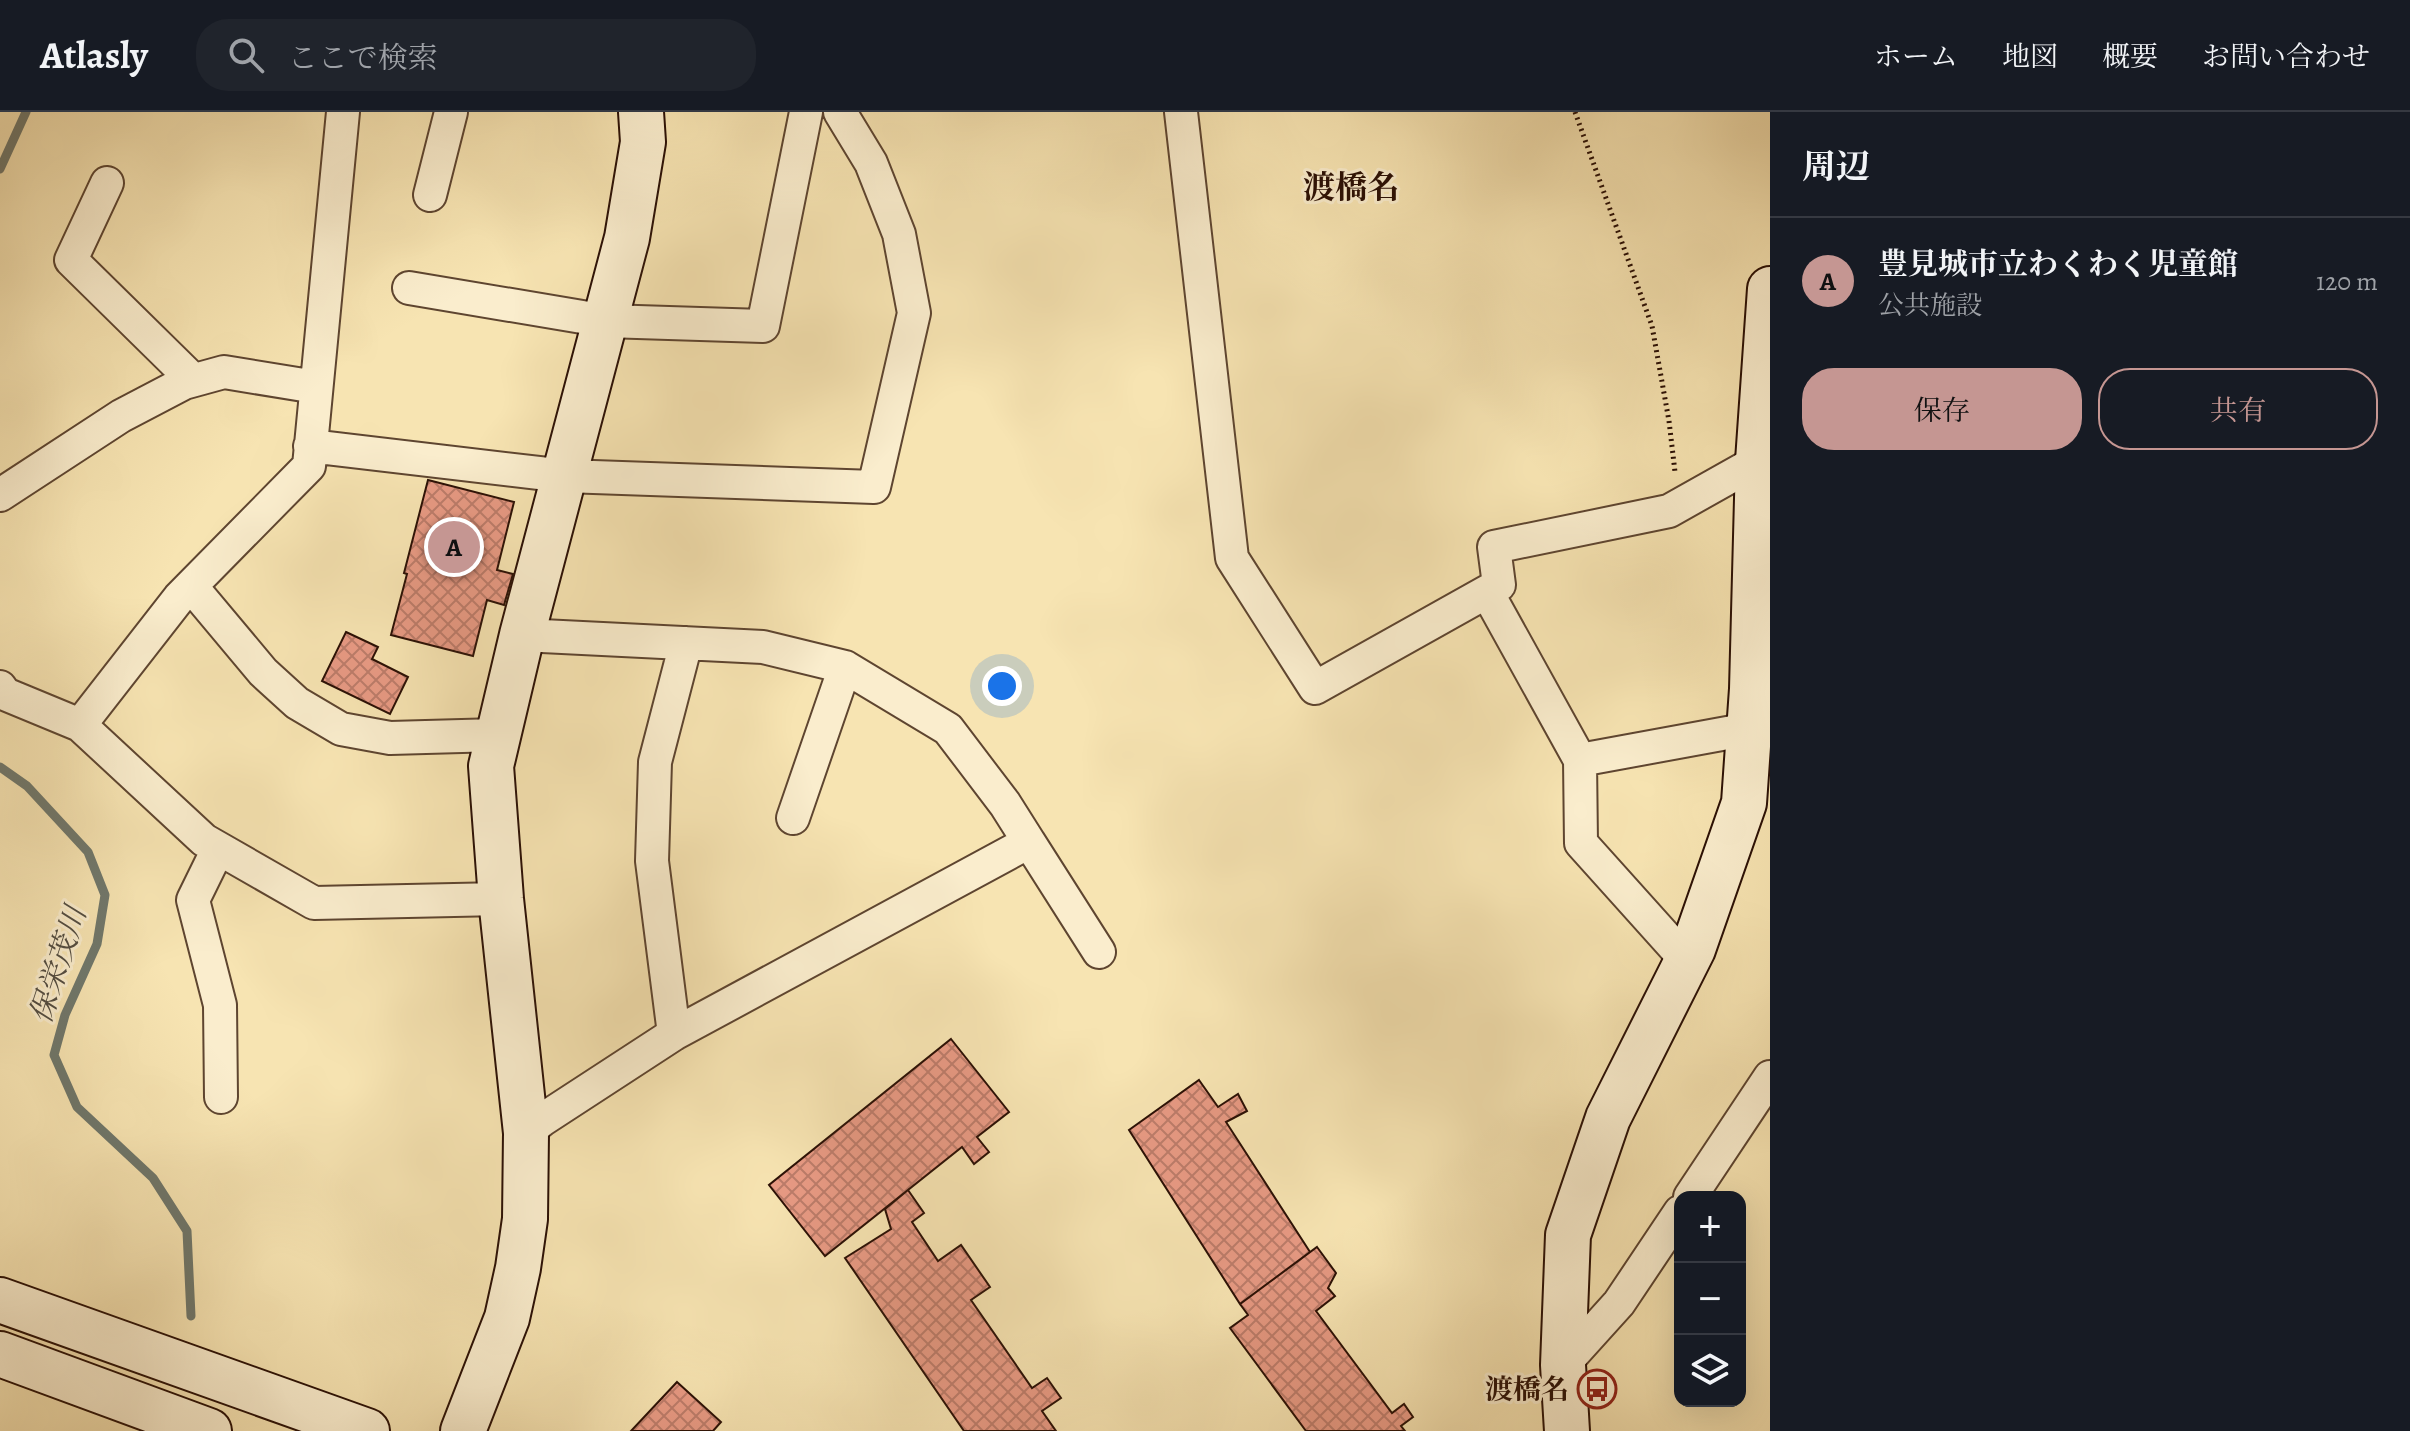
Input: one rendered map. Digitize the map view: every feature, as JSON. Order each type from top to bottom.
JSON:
[{"type":"street","points":[[80,725],[191,586],[309,466],[343,112]]},
{"type":"street","points":[[430,195],[451,112]]},
{"type":"street","points":[[463,1431],[507,1318],[525,1219],[526,1133],[501,899],[491,766],[522,635],[627,238],[643,142],[641,112]]},
{"type":"street","points":[[409,288],[606,321],[763,326],[806,112]]},
{"type":"street","points":[[310,446],[565,476],[874,487],[914,313],[899,234],[871,163],[840,112]]},
{"type":"street","points":[[1181,112],[1232,558],[1315,688],[1499,585],[1494,547],[1669,511],[1758,461]]},
{"type":"street","points":[[107,183],[71,260],[193,380]]},
{"type":"street","points":[[1567,1431],[1563,1365],[1568,1235],[1608,1118],[1687,961],[1744,803],[1757,705],[1758,461],[1770,289]]},
{"type":"street","points":[[0,495],[121,416],[184,383],[224,372],[316,387]]},
{"type":"street","points":[[191,586],[263,672],[297,703],[341,729],[390,738],[498,735]]},
{"type":"street","points":[[1487,592],[1580,760],[1581,843],[1687,961]]},
{"type":"street","points":[[522,635],[763,647],[845,667],[948,729],[1005,804],[1099,952]]},
{"type":"street","points":[[674,1034],[652,861],[655,762],[686,643]]},
{"type":"street","points":[[793,818],[845,667]]},
{"type":"street","points":[[0,687],[5,694],[80,725],[204,840],[314,903],[501,899]]},
{"type":"street","points":[[1580,760],[1757,705]]},
{"type":"street","points":[[526,1133],[674,1034],[1029,842]]},
{"type":"street","points":[[218,849],[193,900],[220,1005],[221,1097]]},
{"type":"street","points":[[1694,1191],[1770,1077]]},
{"type":"street","points":[[1563,1365],[1619,1303],[1674,1221]]},
{"type":"street","points":[[0,1300],[367,1431]]},
{"type":"street","points":[[0,1354],[161,1423],[209,1431]]},
{"type":"path","points":[[1575,112],[1652,326],[1669,421],[1679,506]]},
{"type":"building","points":[[428,480],[514,502],[497,570],[513,574],[504,605],[487,600],[473,656],[391,635]]},
{"type":"building","points":[[346,632],[378,647],[372,659],[408,677],[390,714],[322,681]]},
{"type":"building","points":[[951,1039],[1009,1112],[977,1137],[989,1152],[974,1164],[962,1147],[825,1256],[769,1185]]},
{"type":"building","points":[[1199,1080],[1218,1107],[1238,1094],[1247,1111],[1226,1122],[1310,1252],[1240,1304],[1129,1130]]},
{"type":"building","points":[[908,1190],[924,1213],[912,1222],[938,1261],[961,1245],[990,1287],[971,1300],[1032,1388],[1047,1378],[1061,1398],[1042,1411],[1056,1431],[964,1431],[845,1258],[891,1229],[885,1209]]},
{"type":"building","points":[[1317,1247],[1336,1273],[1328,1288],[1335,1296],[1316,1311],[1392,1413],[1404,1404],[1413,1417],[1401,1426],[1405,1431],[1306,1431],[1230,1328],[1248,1315],[1240,1304]]},
{"type":"building","points":[[677,1382],[721,1422],[713,1431],[631,1431]]},
{"type":"waterway","name":"保栄茂川","points":[[0,169],[26,112]]},
{"type":"waterway","name":"保栄茂川","points":[[0,767],[27,786],[88,852],[105,895],[97,944],[65,1015],[54,1055],[77,1107],[153,1178],[187,1231],[191,1316]]},
{"type":"place","name":"豊見城市立わくわく児童館","points":[[454,547]]},
{"type":"place","name":"渡橋名","points":[[1597,1389]]},
{"type":"district","name":"渡橋名","points":[[1351,187]]}]
